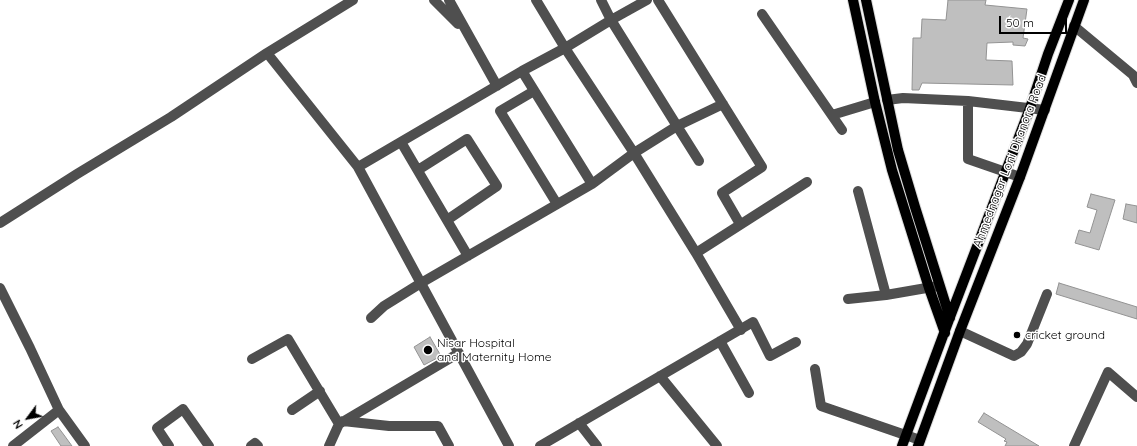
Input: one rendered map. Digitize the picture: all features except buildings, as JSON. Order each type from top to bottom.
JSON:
[{"type":"main road","points":[[853,0],[884,142],[901,202],[944,332],[956,342]]},
{"type":"main road","points":[[866,0],[887,100],[906,177],[950,317],[960,331]]},
{"type":"main road","name":"Ahmednagar Loni Dhanora Road","points":[[902,446],[1030,108],[1048,54],[1069,0]]},
{"type":"main road","name":"Ahmednagar Loni Dhanora Road","points":[[919,443],[960,331],[1020,177],[1084,0]]},
{"type":"street","points":[[0,223],[171,117],[353,0]]},
{"type":"street","points":[[434,0],[467,33]]},
{"type":"street","points":[[449,0],[497,86]]},
{"type":"street","points":[[536,0],[565,48],[634,153],[696,253],[741,330]]},
{"type":"street","points":[[601,0],[611,20],[700,161]]},
{"type":"street","points":[[358,167],[522,71],[648,0]]},
{"type":"street","points":[[658,0],[762,167],[722,193],[740,224]]},
{"type":"street","points":[[762,14],[842,130]]},
{"type":"street","points":[[1074,26],[1133,75],[1137,83]]},
{"type":"street","points":[[267,54],[358,167],[509,446]]},
{"type":"street","points":[[522,71],[592,184]]},
{"type":"street","points":[[534,91],[500,111],[557,204]]},
{"type":"street","points":[[887,100],[903,98],[968,101],[1044,110]]},
{"type":"street","points":[[968,101],[968,159],[1020,177]]},
{"type":"street","points":[[832,115],[875,102]]},
{"type":"street","points":[[371,318],[384,306],[421,283],[592,184],[634,153],[677,126],[723,104]]},
{"type":"street","points":[[418,170],[467,139],[497,186],[447,220]]},
{"type":"street","points":[[401,142],[468,256]]},
{"type":"street","points":[[696,253],[807,182]]},
{"type":"street","points":[[858,191],[886,295]]},
{"type":"street","points":[[848,299],[886,295],[940,286]]},
{"type":"street","points":[[0,288],[59,410],[85,446]]},
{"type":"street","points":[[960,331],[1014,356],[1021,352],[1027,344],[1047,294]]},
{"type":"street","points":[[540,446],[753,322],[770,356],[796,342]]},
{"type":"street","points":[[252,360],[288,339],[341,423]]},
{"type":"street","points":[[720,341],[749,393]]},
{"type":"street","points":[[329,446],[341,423],[459,353]]},
{"type":"street","points":[[815,369],[821,406],[907,435],[919,443]]},
{"type":"street","points":[[1074,446],[1108,372],[1137,398]]},
{"type":"street","points":[[660,376],[717,446]]},
{"type":"street","points":[[292,410],[320,391]]},
{"type":"street","points":[[169,446],[157,428],[183,409],[209,446]]},
{"type":"street","points":[[13,446],[59,410]]},
{"type":"street","points":[[341,423],[389,426],[438,426],[449,446]]},
{"type":"street","points":[[579,423],[597,446]]},
{"type":"street","points":[[251,446],[255,443],[258,446]]},
{"type":"place","name":"cricket ground","points":[[1017,335]]},
{"type":"place","name":"Nisar Hospital and Maternity Home","points":[[428,350]]}]
